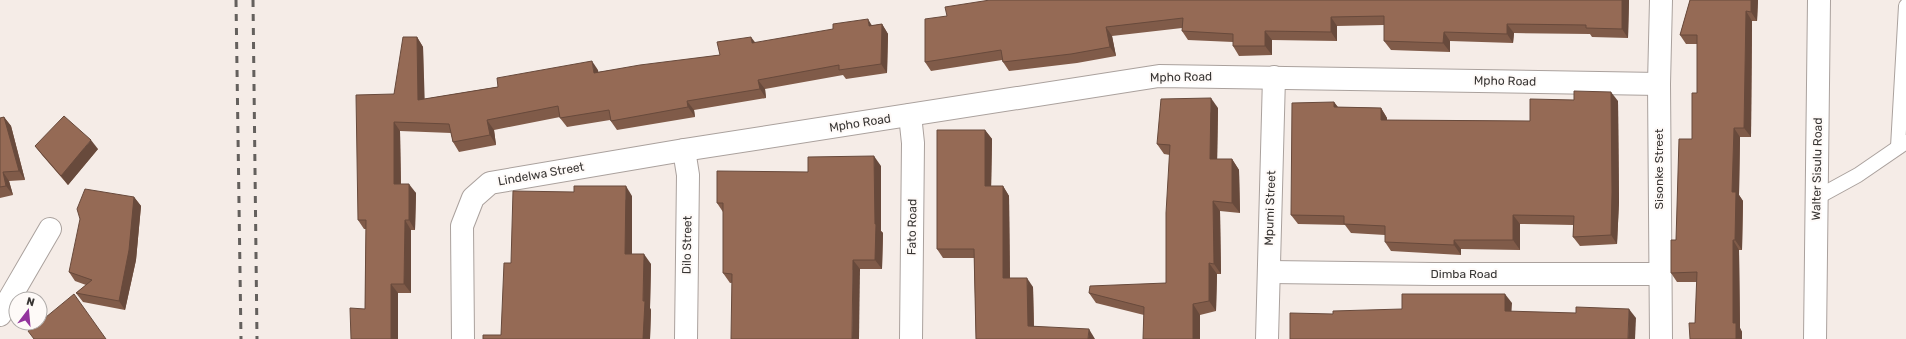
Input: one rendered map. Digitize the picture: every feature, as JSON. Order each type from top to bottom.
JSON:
[{"type":"street","name":"Sisonke Street","points":[[1661,0],[1659,84],[1661,339]]},
{"type":"street","name":"Walter Sisulu Road","points":[[1815,339],[1819,0]]},
{"type":"street","name":"Mpho Road","points":[[684,150],[1159,76],[1659,84]]},
{"type":"street","name":"Mpumi Street","points":[[1267,339],[1274,77]]},
{"type":"street","name":"Fato Road","points":[[910,115],[913,143],[911,339]]},
{"type":"street","name":"Lindelwa Street","points":[[463,339],[462,226],[473,198],[490,183],[684,150]]},
{"type":"street","name":"Dilo Street","points":[[684,150],[688,175],[686,339]]},
{"type":"street","points":[[0,315],[50,229]]},
{"type":"street","name":"Dimba Road","points":[[1269,272],[1660,274]]},
{"type":"lane","points":[[1816,198],[1858,175],[1902,145],[1906,6]]},
{"type":"building","points":[[990,0],[1622,0],[1622,29],[1586,28],[1586,25],[1507,24],[1507,34],[1444,32],[1443,43],[1384,41],[1384,16],[1331,17],[1331,32],[1265,31],[1265,46],[1233,46],[1233,34],[1182,31],[1183,18],[1106,27],[1110,47],[1071,54],[1003,62],[1001,50],[925,62],[925,19],[947,16],[945,7]]},
{"type":"building","points":[[1690,0],[1751,0],[1751,12],[1746,11],[1744,128],[1734,128],[1732,192],[1736,192],[1735,240],[1733,240],[1733,323],[1736,323],[1736,339],[1690,339],[1689,323],[1695,323],[1697,272],[1671,273],[1671,240],[1676,240],[1679,139],[1692,139],[1692,93],[1697,93],[1697,35],[1680,35]]},
{"type":"building","points":[[868,19],[869,26],[882,24],[881,64],[839,70],[839,65],[758,80],[760,89],[687,101],[688,107],[611,121],[609,110],[560,118],[558,106],[487,120],[490,135],[453,142],[449,124],[394,122],[394,184],[409,184],[409,220],[405,220],[404,284],[391,284],[391,339],[351,339],[350,308],[365,309],[366,220],[358,220],[356,95],[394,94],[403,37],[417,37],[418,100],[498,87],[497,78],[592,61],[594,73],[640,65],[720,55],[717,42],[751,37],[752,43],[833,29],[833,24]]},
{"type":"building","points":[[1574,91],[1611,92],[1611,235],[1573,237],[1574,216],[1513,215],[1513,240],[1454,240],[1454,245],[1385,242],[1385,226],[1344,224],[1344,216],[1291,215],[1292,103],[1334,102],[1334,107],[1381,108],[1381,120],[1530,121],[1530,99],[1574,100]]},
{"type":"building","points":[[1211,98],[1210,159],[1232,159],[1232,203],[1213,201],[1214,264],[1209,263],[1209,301],[1193,304],[1193,339],[1143,339],[1144,307],[1089,293],[1090,286],[1166,283],[1166,213],[1170,145],[1157,144],[1161,99]]},
{"type":"building","points":[[64,116],[91,140],[61,176],[35,146]]},
{"type":"building","points":[[4,117],[19,171],[3,172],[6,186],[0,187],[0,118]]},
{"type":"building","points":[[937,130],[985,130],[985,186],[1003,186],[1003,278],[1027,278],[1028,326],[1089,329],[1088,339],[976,339],[974,249],[937,249]]},
{"type":"building","points":[[874,156],[876,224],[875,260],[853,260],[852,339],[731,339],[732,274],[723,273],[723,203],[717,203],[717,171],[808,172],[808,157]]},
{"type":"building","points":[[574,186],[626,186],[625,254],[644,254],[643,301],[645,301],[643,339],[483,339],[483,335],[501,335],[504,263],[511,263],[513,191],[574,192]]},
{"type":"building","points":[[85,189],[134,197],[129,250],[119,301],[76,293],[92,280],[69,272],[80,219],[77,209]]},
{"type":"building","points":[[74,294],[106,339],[34,339],[28,331],[48,331],[48,315]]},
{"type":"building","points":[[1402,294],[1505,294],[1505,311],[1576,313],[1576,307],[1629,309],[1628,339],[1290,339],[1290,313],[1333,314],[1333,311],[1402,309]]},
{"type":"railway","points":[[236,0],[241,339]]},
{"type":"railway","points":[[253,0],[257,339]]}]
